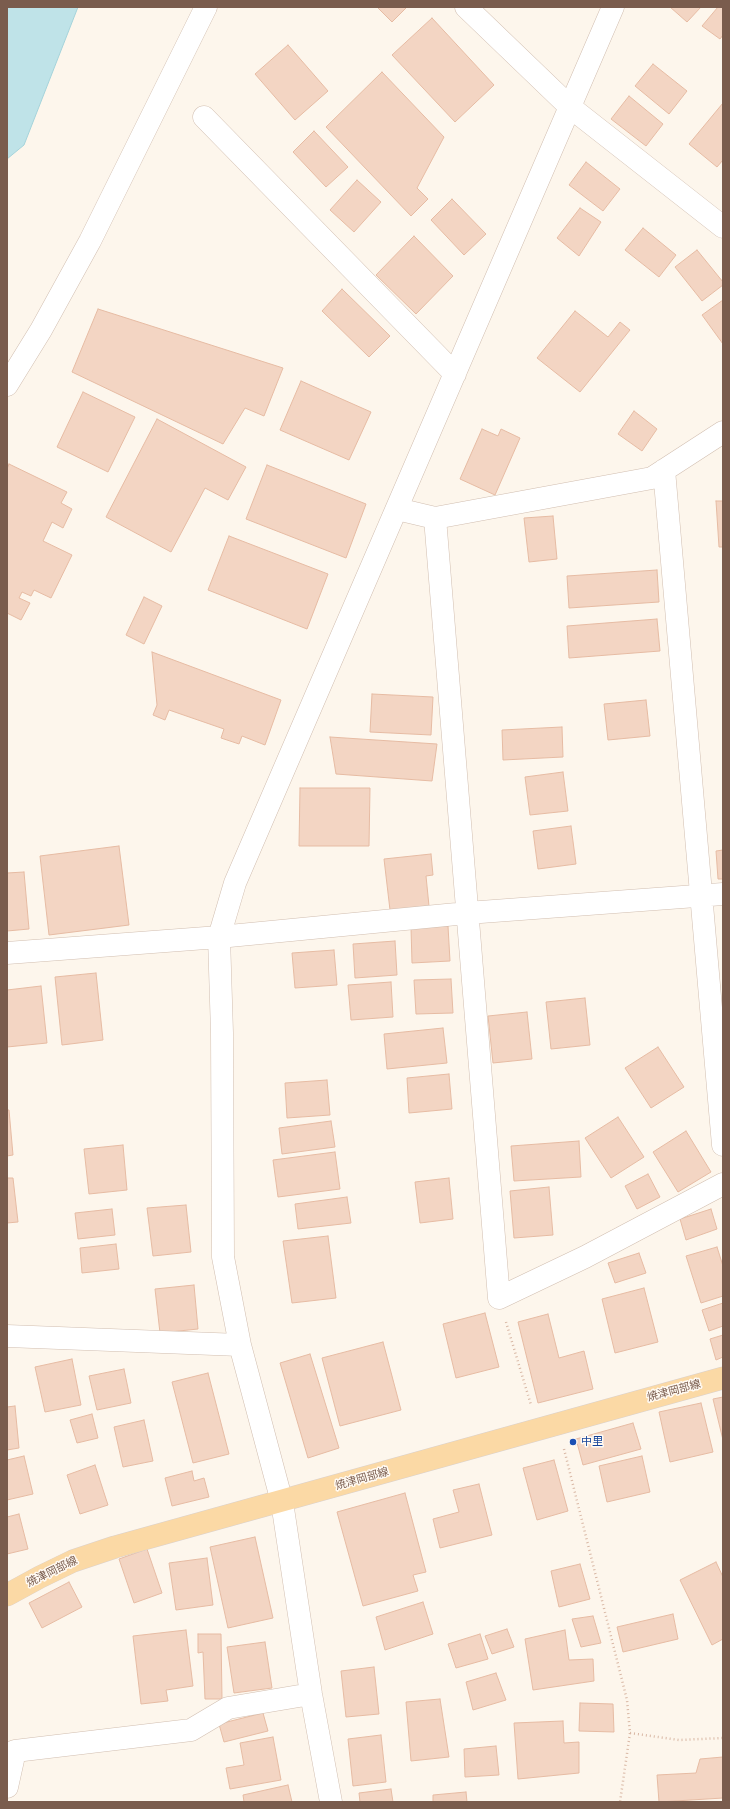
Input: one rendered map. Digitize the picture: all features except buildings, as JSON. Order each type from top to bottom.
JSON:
[{"type":"main road","name":"焼津岡部線","points":[[7,1596],[40,1577],[73,1561],[115,1547],[282,1502],[723,1378]]},
{"type":"street","points":[[7,385],[41,330],[90,242],[206,7]]},
{"type":"street","points":[[466,7],[570,107],[723,226]]},
{"type":"street","points":[[331,1802],[311,1694],[282,1502],[240,1345],[223,1257],[222,1041],[219,937],[235,883],[613,7]]},
{"type":"street","points":[[204,117],[455,374]]},
{"type":"street","points":[[397,509],[435,518],[652,478],[723,432]]},
{"type":"street","points":[[664,470],[723,1145]]},
{"type":"street","points":[[435,518],[499,1298],[585,1257],[723,1184]]},
{"type":"street","points":[[7,953],[219,937],[467,913],[723,894]]},
{"type":"street","points":[[7,1336],[240,1345]]},
{"type":"street","points":[[7,1787],[15,1751],[191,1730],[228,1708],[311,1694]]},
{"type":"path","points":[[499,1298],[548,1426],[627,1700],[630,1733],[620,1802]]},
{"type":"path","points":[[630,1733],[679,1740],[723,1738]]},
{"type":"water","points":[[7,7],[78,7],[24,145],[7,159]]},
{"type":"place","name":"中里","points":[[573,1442]]}]
